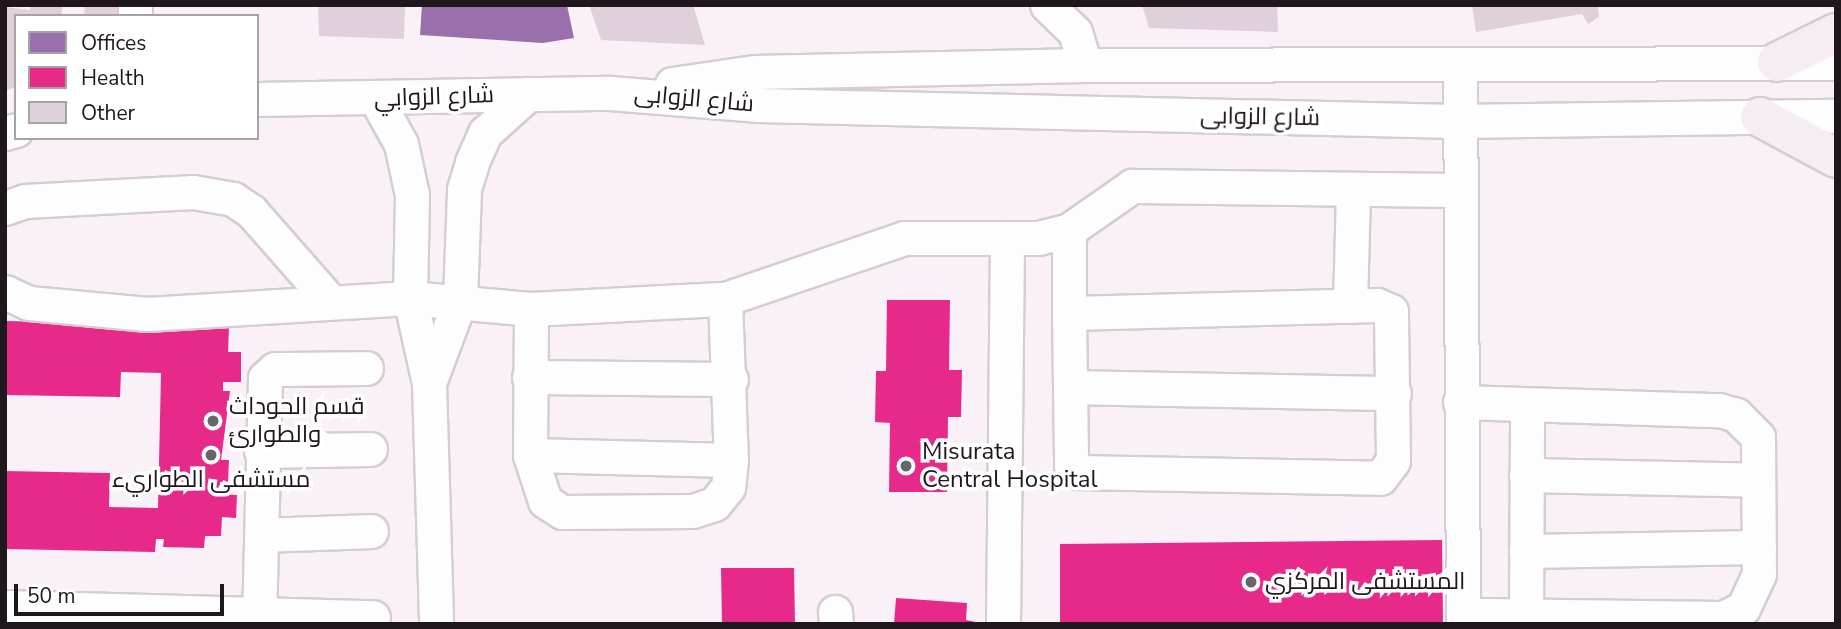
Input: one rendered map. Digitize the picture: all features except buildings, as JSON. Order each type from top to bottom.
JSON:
[{"type":"main road","points":[[1777,62],[1836,33]]},
{"type":"main road","points":[[1760,117],[1836,158]]},
{"type":"street","points":[[1047,5],[1075,32],[1084,65]]},
{"type":"street","name":"شارع الزوابى","points":[[610,93],[754,72],[1084,65],[1836,63]]},
{"type":"street","points":[[1460,65],[1456,121],[1463,619],[1526,616],[1723,618],[1743,608],[1754,592],[1759,547],[1758,437],[1736,415],[1460,402]]},
{"type":"street","name":"شارع الزوابى","points":[[610,93],[759,105],[1456,121],[1836,116]]},
{"type":"street","name":"شارع الزوابي","points":[[259,99],[610,93]]},
{"type":"street","points":[[429,383],[460,300],[464,189],[472,162],[485,133],[528,94]]},
{"type":"street","points":[[376,99],[401,144],[412,195],[410,298],[429,383],[436,624]]},
{"type":"street","points":[[5,292],[29,303],[147,314],[410,298],[460,300],[531,309],[725,299],[868,245],[904,238],[1007,238],[1069,230],[1132,186],[1457,190]]},
{"type":"street","points":[[1350,306],[1353,189]]},
{"type":"street","points":[[5,208],[25,201],[180,192],[233,199],[251,211],[331,302]]},
{"type":"street","points":[[1069,230],[1069,313],[1071,465],[1093,475],[1380,478],[1393,461],[1395,320],[1377,305],[1069,313]]},
{"type":"street","points":[[1003,624],[1007,238]]},
{"type":"street","points":[[531,309],[530,455],[538,490],[562,512],[705,508],[728,487],[731,460],[731,379],[725,299]]},
{"type":"street","points":[[259,617],[261,451],[270,373],[366,368]]},
{"type":"street","points":[[529,377],[731,379]]},
{"type":"street","points":[[1070,387],[1394,393]]},
{"type":"street","points":[[1526,616],[1527,405]]},
{"type":"street","points":[[261,451],[370,449]]},
{"type":"street","points":[[530,455],[731,460]]},
{"type":"street","points":[[1526,475],[1758,480]]},
{"type":"street","points":[[261,535],[371,531]]},
{"type":"street","points":[[1526,551],[1759,547]]},
{"type":"street","points":[[5,607],[259,617],[373,617]]},
{"type":"place","name":"قسم الحوداث والطوارئ","points":[[213,421]]},
{"type":"place","name":"مستشفى الطواريء","points":[[211,455]]},
{"type":"place","name":"Misurata Central Hospital","points":[[906,466]]},
{"type":"place","name":"المستشفى المركزي","points":[[1251,582]]}]
